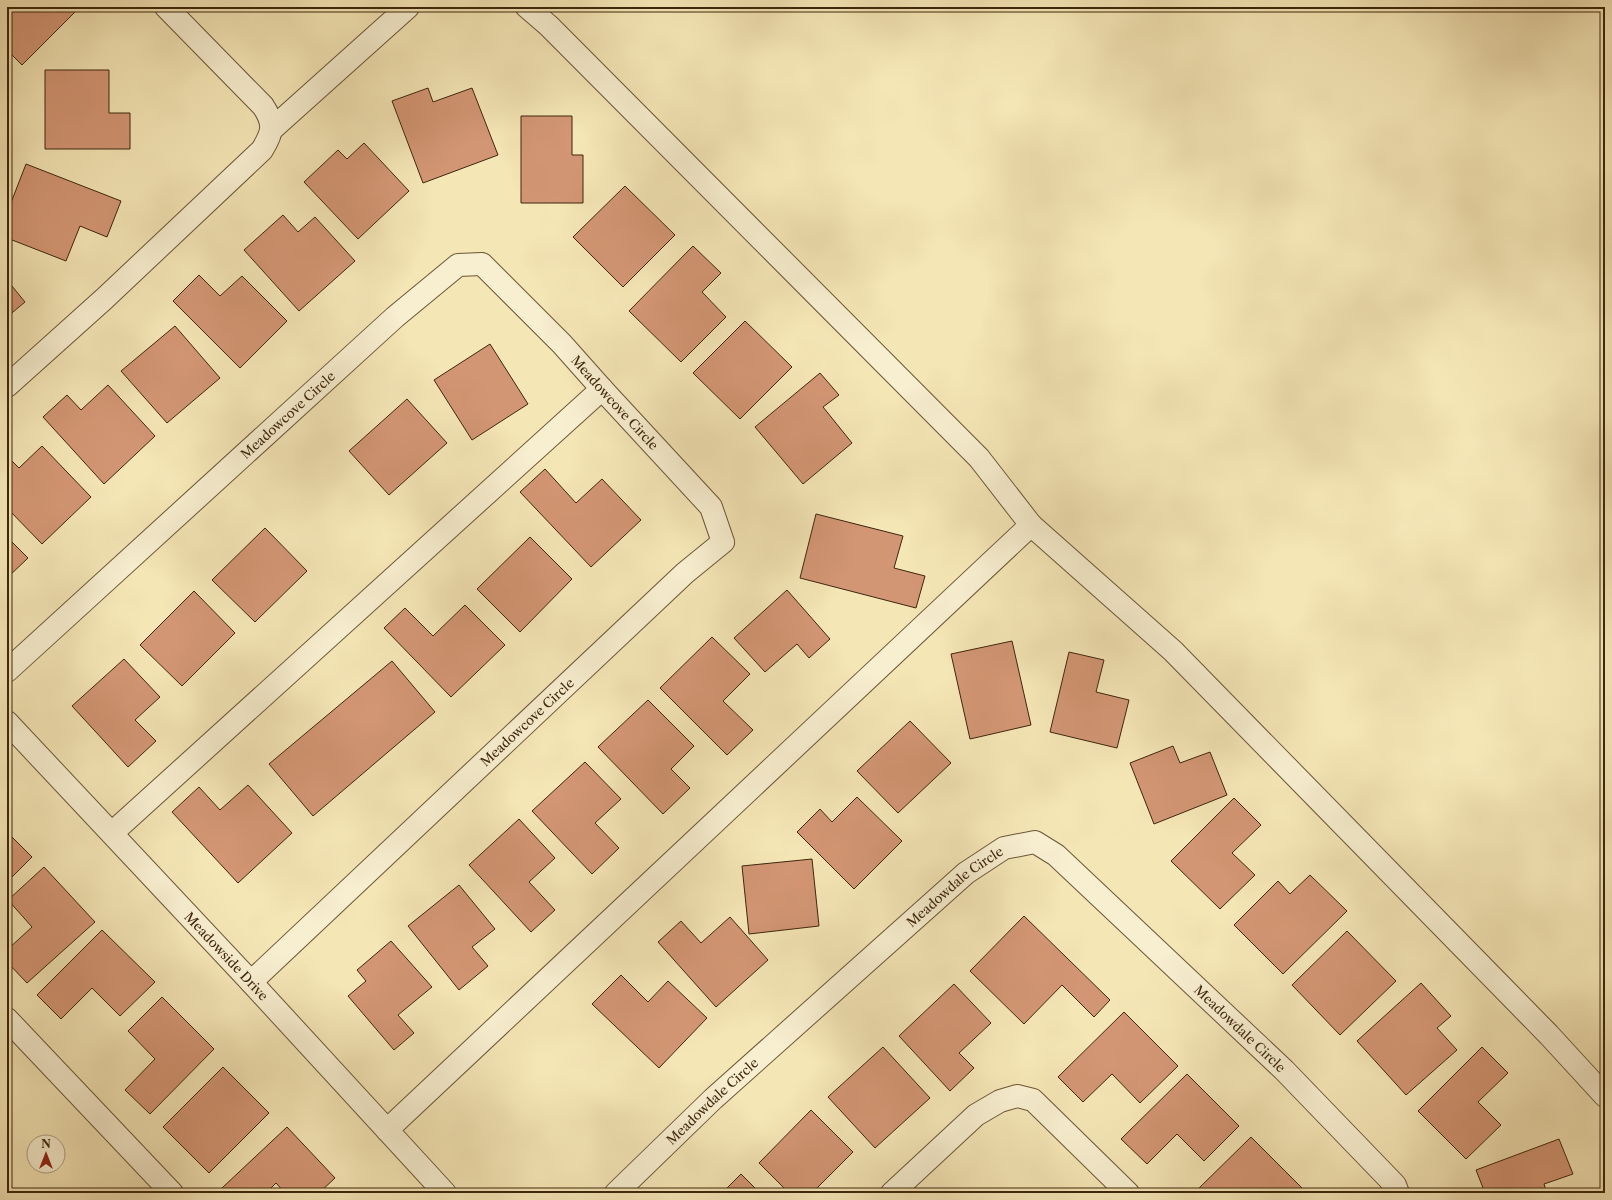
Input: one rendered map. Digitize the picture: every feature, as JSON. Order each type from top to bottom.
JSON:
[{"type":"street","points":[[166,7],[263,106],[270,117],[272,129]]},
{"type":"street","points":[[7,386],[104,299],[262,150],[272,129],[408,7]]},
{"type":"street","points":[[527,7],[548,26],[978,458],[1031,525],[1173,651],[1550,1035],[1605,1096]]},
{"type":"street","name":"Meadowcove Circle","points":[[7,671],[395,317],[458,265],[482,264],[562,344],[711,507],[723,542],[685,573],[251,982]]},
{"type":"street","points":[[112,834],[602,389]]},
{"type":"street","points":[[387,1130],[1031,525]]},
{"type":"street","name":"Meadowside Drive","points":[[7,722],[251,982],[445,1193]]},
{"type":"street","name":"Meadowdale Circle","points":[[616,1193],[713,1099],[966,873],[1004,848],[1035,842],[1056,855],[1284,1070],[1395,1185],[1398,1193]]},
{"type":"street","points":[[7,1019],[172,1193]]},
{"type":"street","points":[[892,1193],[976,1115],[1000,1101],[1017,1096],[1033,1100],[1128,1193]]},
{"type":"building","points":[[7,7],[80,7],[22,65],[7,50]]},
{"type":"building","points":[[45,70],[109,70],[109,113],[130,113],[130,149],[45,149]]},
{"type":"building","points":[[428,88],[433,102],[472,88],[498,155],[423,183],[392,101]]},
{"type":"building","points":[[521,116],[572,116],[572,155],[583,155],[583,203],[521,203]]},
{"type":"building","points":[[364,143],[409,191],[358,239],[304,182],[338,150],[347,159]]},
{"type":"building","points":[[26,164],[121,201],[107,237],[80,226],[66,261],[7,238],[7,213]]},
{"type":"building","points":[[625,186],[675,235],[623,287],[573,237]]},
{"type":"building","points":[[283,215],[298,232],[315,217],[355,261],[299,311],[244,250]]},
{"type":"building","points":[[693,246],[721,273],[702,292],[726,317],[681,362],[629,311]]},
{"type":"building","points":[[199,275],[220,296],[242,276],[287,321],[240,368],[173,301]]},
{"type":"building","points":[[7,280],[25,302],[7,317]]},
{"type":"building","points":[[745,321],[792,367],[740,419],[693,373]]},
{"type":"building","points":[[175,326],[220,378],[167,423],[121,371]]},
{"type":"building","points":[[490,344],[528,404],[472,440],[434,380]]},
{"type":"building","points":[[820,373],[839,395],[823,407],[852,443],[803,484],[755,427]]},
{"type":"building","points":[[108,385],[155,436],[104,484],[43,417],[67,395],[81,410]]},
{"type":"building","points":[[407,399],[447,443],[389,495],[349,451]]},
{"type":"building","points":[[42,446],[91,497],[42,544],[7,508],[7,458],[8,457],[19,468]]},
{"type":"building","points":[[545,469],[576,503],[602,479],[641,520],[591,567],[520,492]]},
{"type":"building","points":[[816,514],[903,536],[894,568],[925,576],[916,608],[800,578]]},
{"type":"building","points":[[265,528],[307,571],[255,622],[212,580]]},
{"type":"building","points":[[7,537],[28,558],[7,578]]},
{"type":"building","points":[[530,537],[572,579],[520,632],[477,589]]},
{"type":"building","points":[[787,590],[830,639],[809,658],[797,644],[765,672],[734,638]]},
{"type":"building","points":[[194,591],[235,633],[182,686],[140,645]]},
{"type":"building","points":[[465,605],[505,645],[451,697],[384,628],[405,608],[433,636]]},
{"type":"building","points":[[712,637],[750,674],[723,701],[753,730],[727,755],[660,688]]},
{"type":"building","points":[[1012,641],[1031,725],[970,739],[951,654]]},
{"type":"building","points":[[1069,652],[1104,660],[1096,692],[1129,700],[1117,748],[1050,732]]},
{"type":"building","points":[[124,659],[160,697],[135,720],[156,741],[128,767],[72,706]]},
{"type":"building","points":[[392,661],[435,712],[313,816],[269,764]]},
{"type":"building","points":[[648,700],[694,746],[671,769],[690,788],[663,814],[598,747]]},
{"type":"building","points":[[910,721],[951,763],[898,813],[857,771]]},
{"type":"building","points":[[1173,746],[1180,763],[1210,752],[1227,795],[1154,824],[1130,763]]},
{"type":"building","points":[[585,762],[621,799],[595,823],[619,848],[592,874],[532,811]]},
{"type":"building","points":[[248,785],[292,833],[238,883],[172,812],[199,787],[220,810]]},
{"type":"building","points":[[857,797],[902,841],[854,889],[797,832],[820,809],[832,822]]},
{"type":"building","points":[[1234,798],[1261,825],[1232,853],[1255,875],[1220,909],[1171,861]]},
{"type":"building","points":[[519,819],[555,858],[529,882],[555,910],[531,932],[469,865]]},
{"type":"building","points":[[7,832],[32,857],[7,882]]},
{"type":"building","points":[[812,859],[819,926],[749,934],[742,866]]},
{"type":"building","points":[[44,867],[95,922],[27,983],[7,962],[7,950],[32,927],[8,900]]},
{"type":"building","points":[[1310,875],[1347,911],[1283,974],[1234,925],[1278,881],[1290,894]]},
{"type":"building","points":[[459,885],[495,929],[472,947],[488,966],[459,990],[408,926]]},
{"type":"building","points":[[1024,916],[1110,1000],[1094,1017],[1062,985],[1024,1024],[970,971]]},
{"type":"building","points":[[730,917],[768,960],[716,1007],[658,942],[681,921],[701,943]]},
{"type":"building","points":[[102,930],[155,982],[120,1016],[92,988],[61,1019],[37,995]]},
{"type":"building","points":[[1347,931],[1396,981],[1340,1035],[1292,985]]},
{"type":"building","points":[[391,941],[432,987],[398,1015],[414,1033],[394,1050],[348,996],[366,981],[357,970]]},
{"type":"building","points":[[621,975],[648,1002],[668,981],[707,1018],[659,1068],[592,1004]]},
{"type":"building","points":[[1421,983],[1451,1016],[1437,1028],[1457,1050],[1406,1095],[1357,1041]]},
{"type":"building","points":[[954,984],[991,1023],[959,1053],[974,1068],[950,1091],[899,1036]]},
{"type":"building","points":[[162,997],[214,1049],[150,1114],[125,1090],[155,1059],[128,1031]]},
{"type":"building","points":[[1124,1012],[1178,1066],[1140,1103],[1112,1074],[1083,1102],[1058,1077]]},
{"type":"building","points":[[883,1047],[930,1098],[875,1148],[828,1097]]},
{"type":"building","points":[[1482,1047],[1508,1073],[1478,1102],[1501,1125],[1466,1159],[1418,1111]]},
{"type":"building","points":[[223,1067],[269,1113],[209,1173],[163,1127]]},
{"type":"building","points":[[1187,1074],[1239,1126],[1204,1161],[1177,1134],[1147,1164],[1121,1139]]},
{"type":"building","points":[[811,1110],[853,1152],[812,1193],[789,1193],[759,1163]]},
{"type":"building","points":[[287,1127],[335,1178],[319,1193],[285,1193],[276,1183],[266,1193],[226,1193],[222,1188]]},
{"type":"building","points":[[1251,1137],[1305,1191],[1303,1193],[1194,1193]]},
{"type":"building","points":[[1559,1139],[1573,1174],[1544,1184],[1547,1193],[1485,1193],[1476,1170]]},
{"type":"building","points":[[741,1174],[760,1193],[722,1193]]}]
